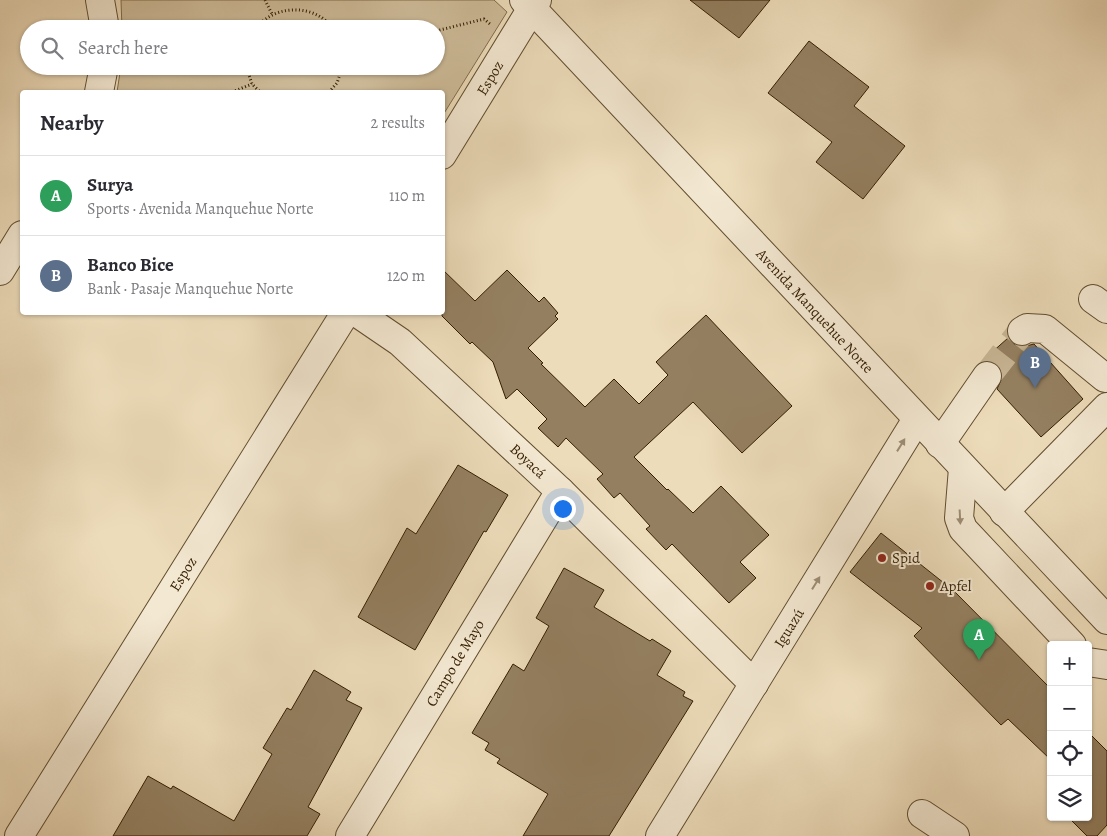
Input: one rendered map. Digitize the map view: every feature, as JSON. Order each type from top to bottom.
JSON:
[{"type":"street","points":[[100,0],[103,20]]},
{"type":"street","name":"Espoz","points":[[445,150],[512,41],[531,3]]},
{"type":"street","name":"Avenida Manquehue Norte","points":[[531,3],[940,444],[1107,620]]},
{"type":"street","points":[[100,90],[103,75]]},
{"type":"street","points":[[0,271],[20,238]]},
{"type":"street","name":"Espoz","points":[[19,836],[344,315]]},
{"type":"street","name":"Boyacá","points":[[360,315],[400,342],[560,491],[754,684]]},
{"type":"street","points":[[1022,331],[1028,328],[1044,329],[1105,378]]},
{"type":"street","points":[[940,444],[986,376]]},
{"type":"street","points":[[1004,512],[1107,407]]},
{"type":"street","name":"Iguazú","points":[[660,836],[917,419]]},
{"type":"street","points":[[963,468],[959,518],[963,529],[1068,641]]},
{"type":"street","name":"Campo de Mayo","points":[[350,836],[560,491]]},
{"type":"street","points":[[1092,663],[1107,665]]},
{"type":"street","points":[[922,814],[955,836]]},
{"type":"path","points":[[266,0],[272,14]]},
{"type":"path","points":[[265,20],[272,14],[287,10],[303,10],[318,15],[323,20]]},
{"type":"path","points":[[445,29],[484,19],[512,41]]},
{"type":"path","points":[[249,75],[252,84],[258,90]]},
{"type":"path","points":[[331,90],[337,83],[340,75]]},
{"type":"path","points":[[237,90],[252,84]]},
{"type":"shaded area","points":[[121,0],[494,0],[507,12],[445,112],[445,90],[117,90],[120,75],[445,75],[445,20],[122,20]]},
{"type":"building","points":[[690,0],[770,0],[739,38]]},
{"type":"building","points":[[809,41],[869,87],[854,106],[905,146],[863,199],[816,162],[832,142],[768,93]]},
{"type":"building","points":[[507,270],[539,302],[544,297],[558,313],[555,316],[558,319],[528,348],[543,363],[541,364],[585,407],[614,379],[639,404],[668,375],[656,362],[706,315],[792,406],[742,453],[693,402],[634,457],[693,513],[721,486],[769,535],[740,562],[756,578],[729,603],[672,544],[666,550],[646,529],[650,526],[620,493],[614,498],[597,479],[603,474],[566,438],[558,447],[538,428],[547,419],[517,389],[506,399],[493,362],[472,342],[470,344],[442,316],[445,315],[445,272],[475,301]]},
{"type":"building","points":[[1008,338],[1014,344],[1022,347],[1034,344],[1083,399],[1041,437],[997,389],[1002,378],[1001,369],[995,363],[982,361]]},
{"type":"building","points":[[458,465],[508,495],[486,532],[484,531],[415,650],[358,617],[407,528],[416,534]]},
{"type":"building","points":[[881,533],[954,591],[1047,685],[1047,756],[1008,719],[1001,725],[914,636],[922,628],[850,572]]},
{"type":"building","points":[[564,568],[604,590],[594,607],[650,641],[652,639],[671,651],[657,675],[685,692],[683,696],[693,701],[609,836],[523,836],[548,794],[497,763],[500,759],[485,750],[489,743],[472,733],[513,664],[524,671],[549,626],[536,618]]},
{"type":"building","points":[[314,670],[351,692],[346,700],[362,708],[308,807],[320,814],[307,836],[113,836],[148,776],[171,789],[173,786],[234,821],[272,754],[263,748],[287,708],[291,710]]},
{"type":"building","points":[[1092,736],[1107,751],[1107,825],[1097,836],[1087,836],[1072,821],[1092,821]]},
{"type":"tunnel","points":[[987,376],[1022,331]]},
{"type":"place","name":"Banco Bice","points":[[1035,388]]},
{"type":"place","name":"Spid","points":[[882,558]]},
{"type":"place","name":"Apfel","points":[[930,586]]},
{"type":"place","name":"Surya","points":[[979,660]]}]
